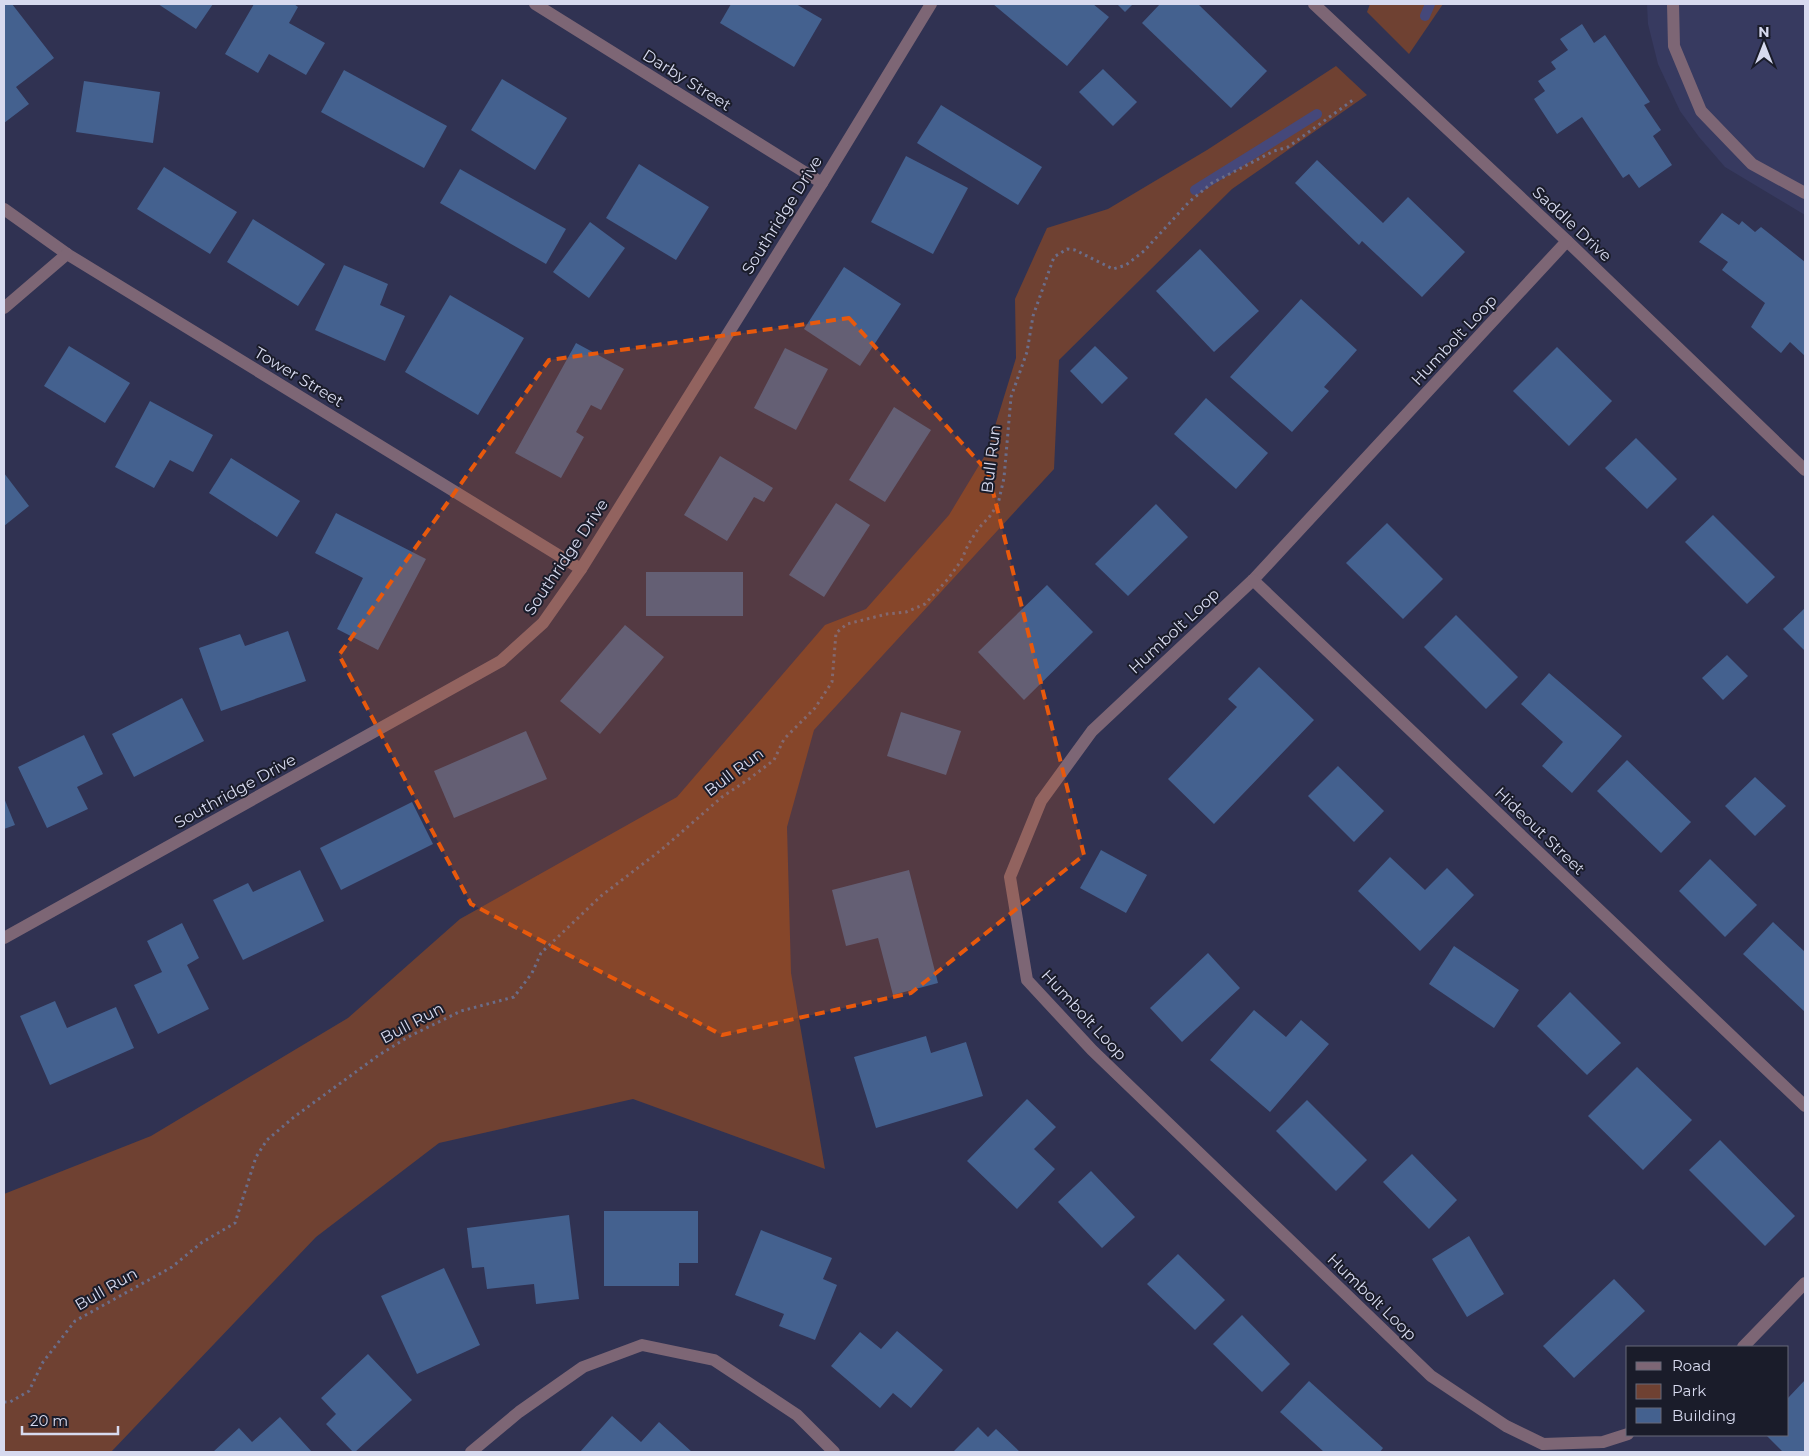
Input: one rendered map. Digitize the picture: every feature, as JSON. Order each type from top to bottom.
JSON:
[{"type":"street","name":"Darby Street","points":[[535,4],[822,183]]},
{"type":"street","name":"Southridge Drive","points":[[4,938],[501,661],[544,623],[581,569],[932,4]]},
{"type":"street","name":"Saddle Drive","points":[[1314,4],[1567,241],[1805,470]]},
{"type":"street","points":[[1673,4],[1674,46],[1701,111],[1752,164],[1805,193]]},
{"type":"street","name":"Tower Street","points":[[4,209],[67,254],[581,569]]},
{"type":"street","name":"Humbolt Loop","points":[[1567,241],[1253,580],[1092,730],[1040,800],[1010,877],[1027,980],[1092,1050],[1431,1376],[1506,1426],[1543,1444],[1603,1442],[1626,1435]]},
{"type":"street","points":[[4,308],[67,254]]},
{"type":"street","name":"Hideout Street","points":[[1253,580],[1805,1106]]},
{"type":"street","points":[[1743,1346],[1805,1283]]},
{"type":"street","points":[[472,1452],[519,1412],[583,1367],[642,1345],[714,1360],[797,1415],[834,1452]]},
{"type":"path","name":"Bull Run","points":[[4,1402],[10,1402],[30,1391],[43,1362],[75,1321],[172,1267],[201,1243],[235,1223],[256,1157],[267,1140],[294,1117],[379,1055],[408,1037],[461,1011],[514,997],[532,973],[541,953],[601,896],[661,850],[722,797],[750,779],[774,760],[784,739],[815,708],[832,682],[836,633],[848,624],[886,614],[906,612],[925,604],[948,579],[961,561],[978,529],[998,504],[1004,478],[1011,397],[1027,352],[1033,316],[1054,257],[1067,249],[1075,250],[1113,269],[1126,265],[1144,251],[1189,202],[1212,183],[1274,151],[1288,147],[1353,100]]},
{"type":"highlighted area","points":[[849,318],[988,472],[1084,855],[911,993],[722,1035],[471,904],[339,655],[549,360]]},
{"type":"shaded area","points":[[1647,4],[1805,4],[1805,215],[1725,167],[1699,137],[1680,111],[1658,64],[1648,24]]},
{"type":"green space","points":[[1370,4],[1443,4],[1409,54],[1367,12]]},
{"type":"green space","points":[[1336,66],[1367,95],[1232,189],[1059,360],[1054,469],[814,730],[787,827],[791,973],[825,1169],[633,1099],[439,1143],[316,1237],[111,1452],[4,1452],[4,1194],[151,1136],[348,1018],[460,919],[677,797],[825,625],[866,609],[949,515],[987,452],[1016,358],[1015,299],[1047,228],[1108,209],[1207,150]]},
{"type":"building","points":[[4,4],[12,4],[54,58],[16,87],[29,104],[4,123]]},
{"type":"building","points":[[158,4],[213,4],[196,29]]},
{"type":"building","points":[[254,4],[294,4],[298,7],[289,23],[325,43],[306,75],[269,54],[258,73],[225,54]]},
{"type":"building","points":[[731,4],[796,4],[822,19],[794,67],[720,23]]},
{"type":"building","points":[[993,4],[1093,4],[1109,17],[1067,66]]},
{"type":"building","points":[[1117,4],[1133,4],[1125,12]]},
{"type":"building","points":[[1160,4],[1198,4],[1267,71],[1231,108],[1142,23]]},
{"type":"building","points":[[1582,24],[1594,43],[1605,35],[1650,102],[1644,105],[1661,130],[1653,136],[1672,165],[1639,188],[1629,174],[1623,178],[1582,117],[1557,134],[1534,99],[1545,91],[1538,81],[1556,69],[1551,62],[1568,50],[1560,39]]},
{"type":"building","points":[[1103,69],[1137,102],[1113,126],[1079,92]]},
{"type":"building","points":[[344,70],[447,126],[424,168],[321,112]]},
{"type":"building","points":[[502,79],[567,118],[535,170],[471,130]]},
{"type":"building","points":[[84,81],[160,92],[153,143],[76,132]]},
{"type":"building","points":[[941,105],[1042,167],[1018,205],[917,143]]},
{"type":"building","points":[[906,156],[968,188],[933,254],[871,222]]},
{"type":"building","points":[[1317,160],[1383,223],[1408,197],[1465,252],[1422,297],[1362,241],[1359,245],[1295,183]]},
{"type":"building","points":[[639,164],[709,207],[676,260],[606,218]]},
{"type":"building","points":[[164,167],[237,212],[210,254],[137,209]]},
{"type":"building","points":[[460,169],[566,229],[546,264],[440,203]]},
{"type":"building","points":[[1722,213],[1739,225],[1742,221],[1755,232],[1761,227],[1805,262],[1805,356],[1790,342],[1781,353],[1751,327],[1765,303],[1722,270],[1728,262],[1699,242]]},
{"type":"building","points":[[253,219],[325,264],[298,306],[227,262]]},
{"type":"building","points":[[590,222],[625,248],[589,298],[553,272]]},
{"type":"building","points":[[1200,249],[1259,311],[1214,352],[1156,291]]},
{"type":"building","points":[[344,265],[388,284],[380,305],[405,316],[385,361],[315,330]]},
{"type":"building","points":[[844,267],[901,304],[860,366],[804,329]]},
{"type":"building","points":[[450,295],[524,338],[478,415],[405,372]]},
{"type":"building","points":[[1301,299],[1357,350],[1324,387],[1329,391],[1292,432],[1230,377]]},
{"type":"building","points":[[576,343],[624,369],[601,410],[591,405],[576,432],[584,437],[561,478],[515,453]]},
{"type":"building","points":[[69,346],[130,383],[105,423],[44,386]]},
{"type":"building","points":[[1095,346],[1128,378],[1102,404],[1070,371]]},
{"type":"building","points":[[1557,347],[1612,401],[1569,446],[1513,391]]},
{"type":"building","points":[[785,348],[828,369],[796,430],[754,408]]},
{"type":"building","points":[[1206,398],[1268,453],[1236,489],[1174,434]]},
{"type":"building","points":[[150,401],[213,435],[193,472],[170,460],[154,488],[115,467]]},
{"type":"building","points":[[894,407],[931,430],[885,502],[849,480]]},
{"type":"building","points":[[1636,438],[1677,479],[1647,509],[1605,468]]},
{"type":"building","points":[[720,456],[773,488],[764,502],[754,497],[727,541],[684,515]]},
{"type":"building","points":[[231,458],[300,501],[277,537],[209,493]]},
{"type":"building","points":[[4,473],[29,506],[4,526]]},
{"type":"building","points":[[836,503],[870,525],[824,597],[789,575]]},
{"type":"building","points":[[1156,504],[1188,537],[1128,596],[1095,564]]},
{"type":"building","points":[[336,513],[426,559],[378,650],[337,629],[363,578],[315,553]]},
{"type":"building","points":[[1713,515],[1775,577],[1747,604],[1685,542]]},
{"type":"building","points":[[1387,523],[1443,579],[1403,619],[1346,563]]},
{"type":"building","points":[[646,572],[743,572],[743,616],[646,616]]},
{"type":"building","points":[[1047,585],[1093,632],[1024,700],[978,652]]},
{"type":"building","points":[[1805,608],[1805,651],[1783,629]]},
{"type":"building","points":[[1456,615],[1518,677],[1486,709],[1424,647]]},
{"type":"building","points":[[625,625],[664,657],[600,734],[560,701]]},
{"type":"building","points":[[288,631],[306,681],[221,711],[199,648],[240,634],[245,646]]},
{"type":"building","points":[[1727,655],[1748,676],[1723,700],[1702,678]]},
{"type":"building","points":[[1259,667],[1314,720],[1214,824],[1168,779],[1237,707],[1228,699]]},
{"type":"building","points":[[1549,673],[1622,736],[1572,793],[1542,766],[1563,742],[1521,704]]},
{"type":"building","points":[[182,698],[204,741],[134,777],[112,734]]},
{"type":"building","points":[[901,712],[961,731],[946,775],[887,756]]},
{"type":"building","points":[[526,731],[547,779],[454,818],[434,771]]},
{"type":"building","points":[[84,735],[103,774],[77,787],[88,809],[47,828],[18,767]]},
{"type":"building","points":[[1627,760],[1691,822],[1661,853],[1597,791]]},
{"type":"building","points":[[1338,766],[1384,811],[1354,842],[1308,796]]},
{"type":"building","points":[[1755,777],[1786,806],[1755,836],[1725,806]]},
{"type":"building","points":[[4,798],[15,825],[4,829]]},
{"type":"building","points":[[412,802],[433,844],[341,890],[320,848]]},
{"type":"building","points":[[1101,850],[1147,875],[1126,913],[1080,888]]},
{"type":"building","points":[[1390,857],[1425,890],[1447,868],[1474,895],[1420,951],[1358,891]]},
{"type":"building","points":[[1710,859],[1757,905],[1725,937],[1679,891]]},
{"type":"building","points":[[300,870],[324,921],[243,960],[213,900],[248,883],[253,892]]},
{"type":"building","points":[[909,870],[938,983],[893,995],[878,938],[846,946],[832,890]]},
{"type":"building","points":[[1773,922],[1805,952],[1805,1012],[1743,954]]},
{"type":"building","points":[[182,923],[199,958],[187,965],[209,1009],[158,1034],[134,985],[162,972],[147,941]]},
{"type":"building","points":[[1454,946],[1519,990],[1494,1028],[1429,984]]},
{"type":"building","points":[[1208,953],[1240,988],[1182,1042],[1150,1008]]},
{"type":"building","points":[[1570,992],[1621,1043],[1587,1075],[1537,1026]]},
{"type":"building","points":[[55,1001],[67,1028],[116,1007],[134,1048],[50,1085],[20,1016]]},
{"type":"building","points":[[1254,1010],[1286,1037],[1301,1020],[1329,1044],[1270,1112],[1210,1060]]},
{"type":"building","points":[[926,1036],[931,1053],[966,1042],[983,1096],[876,1128],[854,1057]]},
{"type":"building","points":[[1637,1067],[1692,1120],[1643,1170],[1588,1116]]},
{"type":"building","points":[[1027,1099],[1056,1127],[1034,1149],[1055,1169],[1017,1209],[967,1161]]},
{"type":"building","points":[[1307,1100],[1367,1160],[1336,1191],[1276,1131]]},
{"type":"building","points":[[1720,1140],[1795,1216],[1765,1246],[1689,1170]]},
{"type":"building","points":[[1412,1154],[1457,1200],[1429,1229],[1383,1182]]},
{"type":"building","points":[[1091,1171],[1135,1217],[1102,1248],[1058,1202]]},
{"type":"building","points":[[604,1211],[698,1211],[698,1263],[679,1263],[679,1286],[604,1286]]},
{"type":"building","points":[[569,1215],[579,1299],[536,1304],[534,1284],[487,1289],[484,1267],[472,1268],[467,1228]]},
{"type":"building","points":[[761,1230],[832,1258],[823,1279],[837,1285],[815,1340],[779,1326],[784,1314],[735,1295]]},
{"type":"building","points":[[1469,1236],[1504,1294],[1467,1317],[1432,1259]]},
{"type":"building","points":[[1178,1254],[1225,1300],[1195,1330],[1147,1284]]},
{"type":"building","points":[[444,1268],[480,1345],[417,1374],[381,1296]]},
{"type":"building","points":[[1614,1279],[1645,1311],[1574,1378],[1543,1346]]},
{"type":"building","points":[[1242,1315],[1290,1364],[1262,1392],[1213,1344]]},
{"type":"building","points":[[897,1331],[943,1370],[911,1408],[893,1393],[880,1408],[831,1366],[860,1332],[881,1349]]},
{"type":"building","points":[[368,1354],[412,1400],[353,1452],[326,1424],[336,1414],[321,1398]]},
{"type":"building","points":[[1805,1380],[1805,1452],[1783,1452],[1767,1436],[1789,1436],[1789,1397]]},
{"type":"building","points":[[1309,1381],[1383,1448],[1380,1452],[1324,1452],[1280,1412]]},
{"type":"building","points":[[612,1416],[641,1442],[659,1422],[692,1452],[580,1452]]},
{"type":"building","points":[[280,1417],[312,1452],[213,1452],[239,1428],[252,1442]]},
{"type":"building","points":[[978,1427],[988,1437],[996,1429],[1020,1452],[953,1452]]},
{"type":"waterway","points":[[1425,16],[1430,4]]},
{"type":"waterway","points":[[1195,190],[1317,114]]}]
